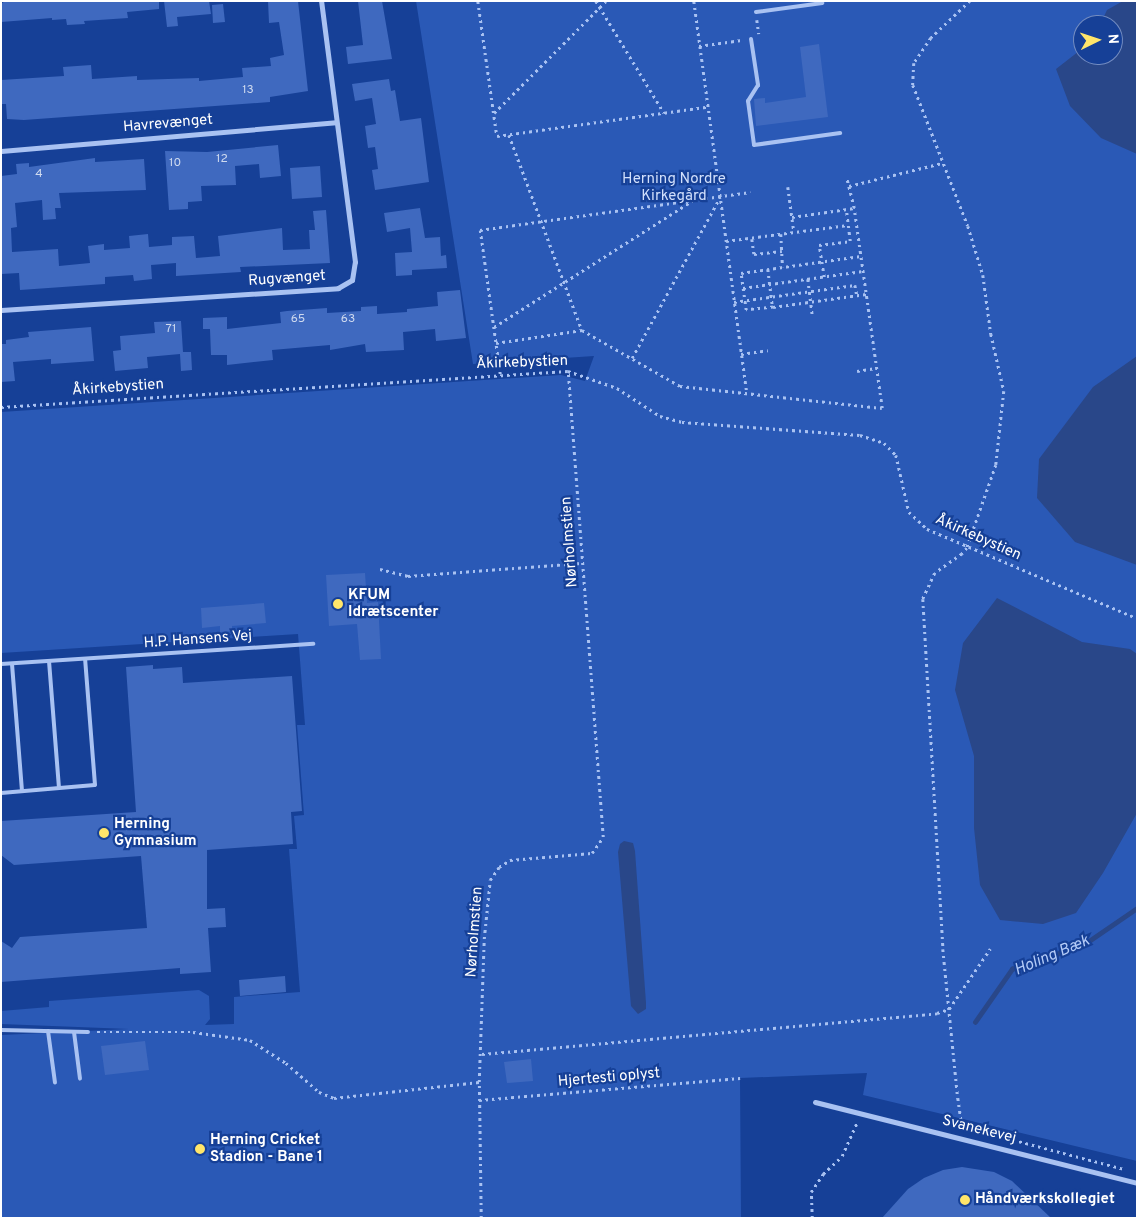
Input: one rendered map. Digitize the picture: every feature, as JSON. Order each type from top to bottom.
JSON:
[{"type":"street","name":"Rugvænget","points":[[1,310],[338,288],[352,280],[355,262],[320,1]]},
{"type":"street","name":"Havrevænget","points":[[1,151],[336,122]]},
{"type":"street","name":"Svanekevej","points":[[815,1102],[1137,1183]]},
{"type":"lane","points":[[756,12],[822,3]]},
{"type":"lane","points":[[751,38],[758,85],[748,101],[754,146],[840,133]]},
{"type":"lane","name":"H.P. Hansens Vej","points":[[1,664],[313,644]]},
{"type":"lane","points":[[1,793],[95,785],[85,659]]},
{"type":"lane","points":[[49,661],[59,788]]},
{"type":"lane","points":[[12,664],[22,791]]},
{"type":"lane","points":[[1,1030],[88,1032]]},
{"type":"lane","points":[[48,1031],[55,1083]]},
{"type":"lane","points":[[74,1032],[80,1079]]},
{"type":"path","points":[[478,1],[497,136],[707,107]]},
{"type":"path","points":[[596,1],[664,113]]},
{"type":"path","points":[[493,113],[606,1]]},
{"type":"path","points":[[694,1],[747,392]]},
{"type":"path","points":[[970,1],[931,38],[914,63],[913,85],[968,226],[983,275],[991,334],[1004,391],[996,465],[967,548],[962,554],[935,573],[923,599],[949,1010],[961,1119],[969,1128],[1126,1169]]},
{"type":"path","points":[[699,46],[760,37],[756,12]]},
{"type":"path","points":[[509,134],[582,330]]},
{"type":"path","points":[[849,186],[942,163]]},
{"type":"path","points":[[496,343],[582,330],[680,386],[882,408],[854,208],[847,179]]},
{"type":"path","points":[[788,187],[794,232]]},
{"type":"path","points":[[500,374],[480,230],[750,192]]},
{"type":"path","points":[[632,358],[720,197]]},
{"type":"path","points":[[494,327],[565,285],[693,200]]},
{"type":"path","points":[[792,217],[854,208]]},
{"type":"path","points":[[824,277],[819,246],[850,241],[846,209]]},
{"type":"path","points":[[726,242],[848,225]]},
{"type":"path","points":[[781,234],[783,267]]},
{"type":"path","points":[[752,238],[754,254],[782,251]]},
{"type":"path","points":[[861,256],[741,273],[746,310],[866,294]]},
{"type":"path","points":[[768,269],[773,306]]},
{"type":"path","points":[[743,288],[863,271]]},
{"type":"path","points":[[808,279],[813,317]]},
{"type":"path","points":[[734,302],[855,286],[857,295]]},
{"type":"path","points":[[741,354],[768,350]]},
{"type":"path","points":[[857,371],[876,368]]},
{"type":"path","name":"Åkirkebystien","points":[[1,407],[568,371],[617,388],[660,416],[682,422],[860,435],[884,443],[896,455],[909,512],[927,529],[967,548],[1137,618]]},
{"type":"path","name":"Nørholmstien","points":[[481,1218],[479,1082],[482,1054],[484,939],[490,880],[499,867],[510,860],[592,852],[603,837],[568,371]]},
{"type":"path","points":[[380,569],[408,576],[582,563]]},
{"type":"path","points":[[949,1010],[990,949]]},
{"type":"path","points":[[482,1054],[949,1010]]},
{"type":"path","points":[[88,1032],[193,1032],[250,1040],[286,1063],[319,1092],[334,1098],[479,1082]]},
{"type":"path","name":"Hjertesti oplyst","points":[[480,1100],[740,1078]]},
{"type":"path","points":[[812,1218],[811,1192],[823,1174],[842,1156],[853,1136],[860,1113]]},
{"type":"green space","name":"Herning Nordre Kirkegård","points":[[416,1],[1137,1],[1137,1161],[863,1095],[867,1073],[740,1078],[741,1218],[1,1218],[1,1035],[129,1029],[1,1024],[1,1011],[49,1007],[49,1001],[199,990],[209,996],[210,1019],[205,1025],[234,1024],[234,997],[300,992],[289,849],[297,849],[294,816],[304,815],[297,725],[305,725],[298,634],[1,653],[1,412],[561,375],[585,381],[594,356],[473,364]]},
{"type":"shaded area","points":[[1123,1],[1137,1],[1137,154],[1101,138],[1070,106],[1056,69],[1073,56],[1073,65],[1123,65],[1123,15],[1105,15],[1107,10]]},
{"type":"shaded area","points":[[1137,356],[1137,565],[1075,542],[1037,498],[1039,459],[1093,387]]},
{"type":"shaded area","points":[[997,598],[1082,642],[1130,649],[1137,654],[1137,813],[1103,873],[1076,913],[1043,924],[1000,920],[980,885],[974,828],[974,756],[955,690],[963,643]]},
{"type":"shaded area","points":[[624,841],[633,843],[635,851],[646,1003],[646,1009],[638,1014],[631,1006],[618,852],[620,844]]},
{"type":"building","points":[[5,1],[159,1],[159,9],[127,12],[128,18],[84,21],[85,24],[67,25],[66,19],[52,20],[52,18],[1,22],[1,4]]},
{"type":"building","points":[[164,1],[209,1],[211,14],[177,17],[178,26],[167,27]]},
{"type":"building","points":[[268,1],[298,1],[308,91],[270,97],[270,102],[24,120],[7,119],[6,104],[1,104],[1,80],[64,76],[63,67],[91,65],[92,79],[137,76],[137,80],[199,78],[199,81],[243,77],[242,68],[271,66],[270,58],[284,55],[279,22],[269,23]]},
{"type":"building","points":[[358,1],[382,1],[392,59],[348,64],[346,47],[363,45]]},
{"type":"building","points":[[223,4],[225,22],[213,23],[212,5]]},
{"type":"building","points":[[819,44],[828,117],[756,126],[754,99],[765,98],[765,103],[806,97],[800,47]]},
{"type":"building","points":[[389,79],[391,91],[395,90],[400,121],[421,118],[429,182],[375,190],[372,170],[378,169],[375,147],[368,148],[365,126],[376,124],[372,98],[355,101],[352,84]]},
{"type":"building","points":[[278,145],[281,176],[260,178],[259,164],[235,166],[236,185],[201,186],[202,201],[188,202],[188,209],[169,210],[165,151],[207,152]]},
{"type":"building","points":[[95,158],[95,162],[144,159],[146,190],[59,193],[61,208],[55,208],[56,219],[43,220],[42,200],[15,203],[17,227],[11,228],[12,252],[58,249],[59,266],[90,263],[88,246],[104,244],[104,250],[130,248],[129,236],[148,234],[149,247],[172,245],[172,237],[194,236],[196,258],[220,256],[218,236],[282,228],[283,250],[310,249],[309,230],[315,230],[313,211],[326,210],[330,263],[240,267],[241,272],[176,276],[176,263],[151,265],[152,279],[134,281],[133,275],[105,277],[105,284],[20,290],[19,273],[1,274],[1,176],[17,174],[16,164],[29,163],[29,167]]},
{"type":"building","points":[[320,166],[322,197],[292,199],[290,168]]},
{"type":"building","points":[[420,208],[425,238],[440,237],[441,256],[446,255],[447,268],[412,270],[412,275],[396,276],[395,253],[412,252],[410,228],[387,232],[384,213]]},
{"type":"building","points":[[460,290],[466,338],[436,341],[435,329],[403,332],[404,350],[366,352],[365,344],[330,350],[330,345],[272,350],[273,360],[227,365],[227,355],[211,355],[210,329],[203,329],[203,318],[227,317],[227,329],[281,323],[280,312],[287,311],[327,308],[327,313],[361,311],[361,307],[377,306],[377,314],[407,312],[407,309],[438,306],[437,292]]},
{"type":"building","points":[[181,321],[183,352],[191,352],[192,370],[181,371],[180,354],[147,357],[148,368],[115,371],[113,351],[121,350],[120,336],[155,333],[154,322]]},
{"type":"building","points":[[91,327],[94,361],[51,364],[51,359],[13,362],[15,381],[1,382],[1,344],[6,344],[6,340],[29,337],[28,332]]},
{"type":"building","points":[[365,573],[367,603],[378,602],[381,659],[360,660],[357,624],[329,626],[326,575]]},
{"type":"building","points":[[264,603],[266,623],[232,626],[232,631],[220,632],[220,626],[202,628],[201,608]]},
{"type":"building","name":"Herning Gymnasium","points":[[153,665],[153,669],[182,667],[183,683],[292,676],[302,811],[291,812],[293,844],[207,850],[207,909],[225,908],[226,927],[208,928],[211,972],[180,974],[180,968],[1,982],[1,941],[12,948],[20,937],[147,928],[141,856],[14,865],[1,855],[1,821],[136,812],[126,667]]},
{"type":"building","points":[[285,976],[286,992],[240,996],[239,980]]},
{"type":"building","points":[[145,1041],[149,1070],[105,1075],[101,1046]]},
{"type":"building","points":[[531,1059],[533,1081],[507,1083],[504,1062]]},
{"type":"building","name":"Håndværkskollegiet","points":[[962,1167],[994,1172],[1012,1181],[1051,1218],[882,1218],[908,1189],[924,1178],[943,1170]]},
{"type":"waterway","name":"Holing Bæk","points":[[975,1022],[1012,969],[1083,945],[1137,908]]},
{"type":"place","name":"KFUM Idrætscenter","points":[[338,604]]},
{"type":"place","name":"Herning Gymnasium","points":[[104,833]]},
{"type":"place","name":"Herning Cricket Stadion - Bane 1","points":[[200,1149]]},
{"type":"place","name":"Håndværkskollegiet","points":[[965,1200]]}]
